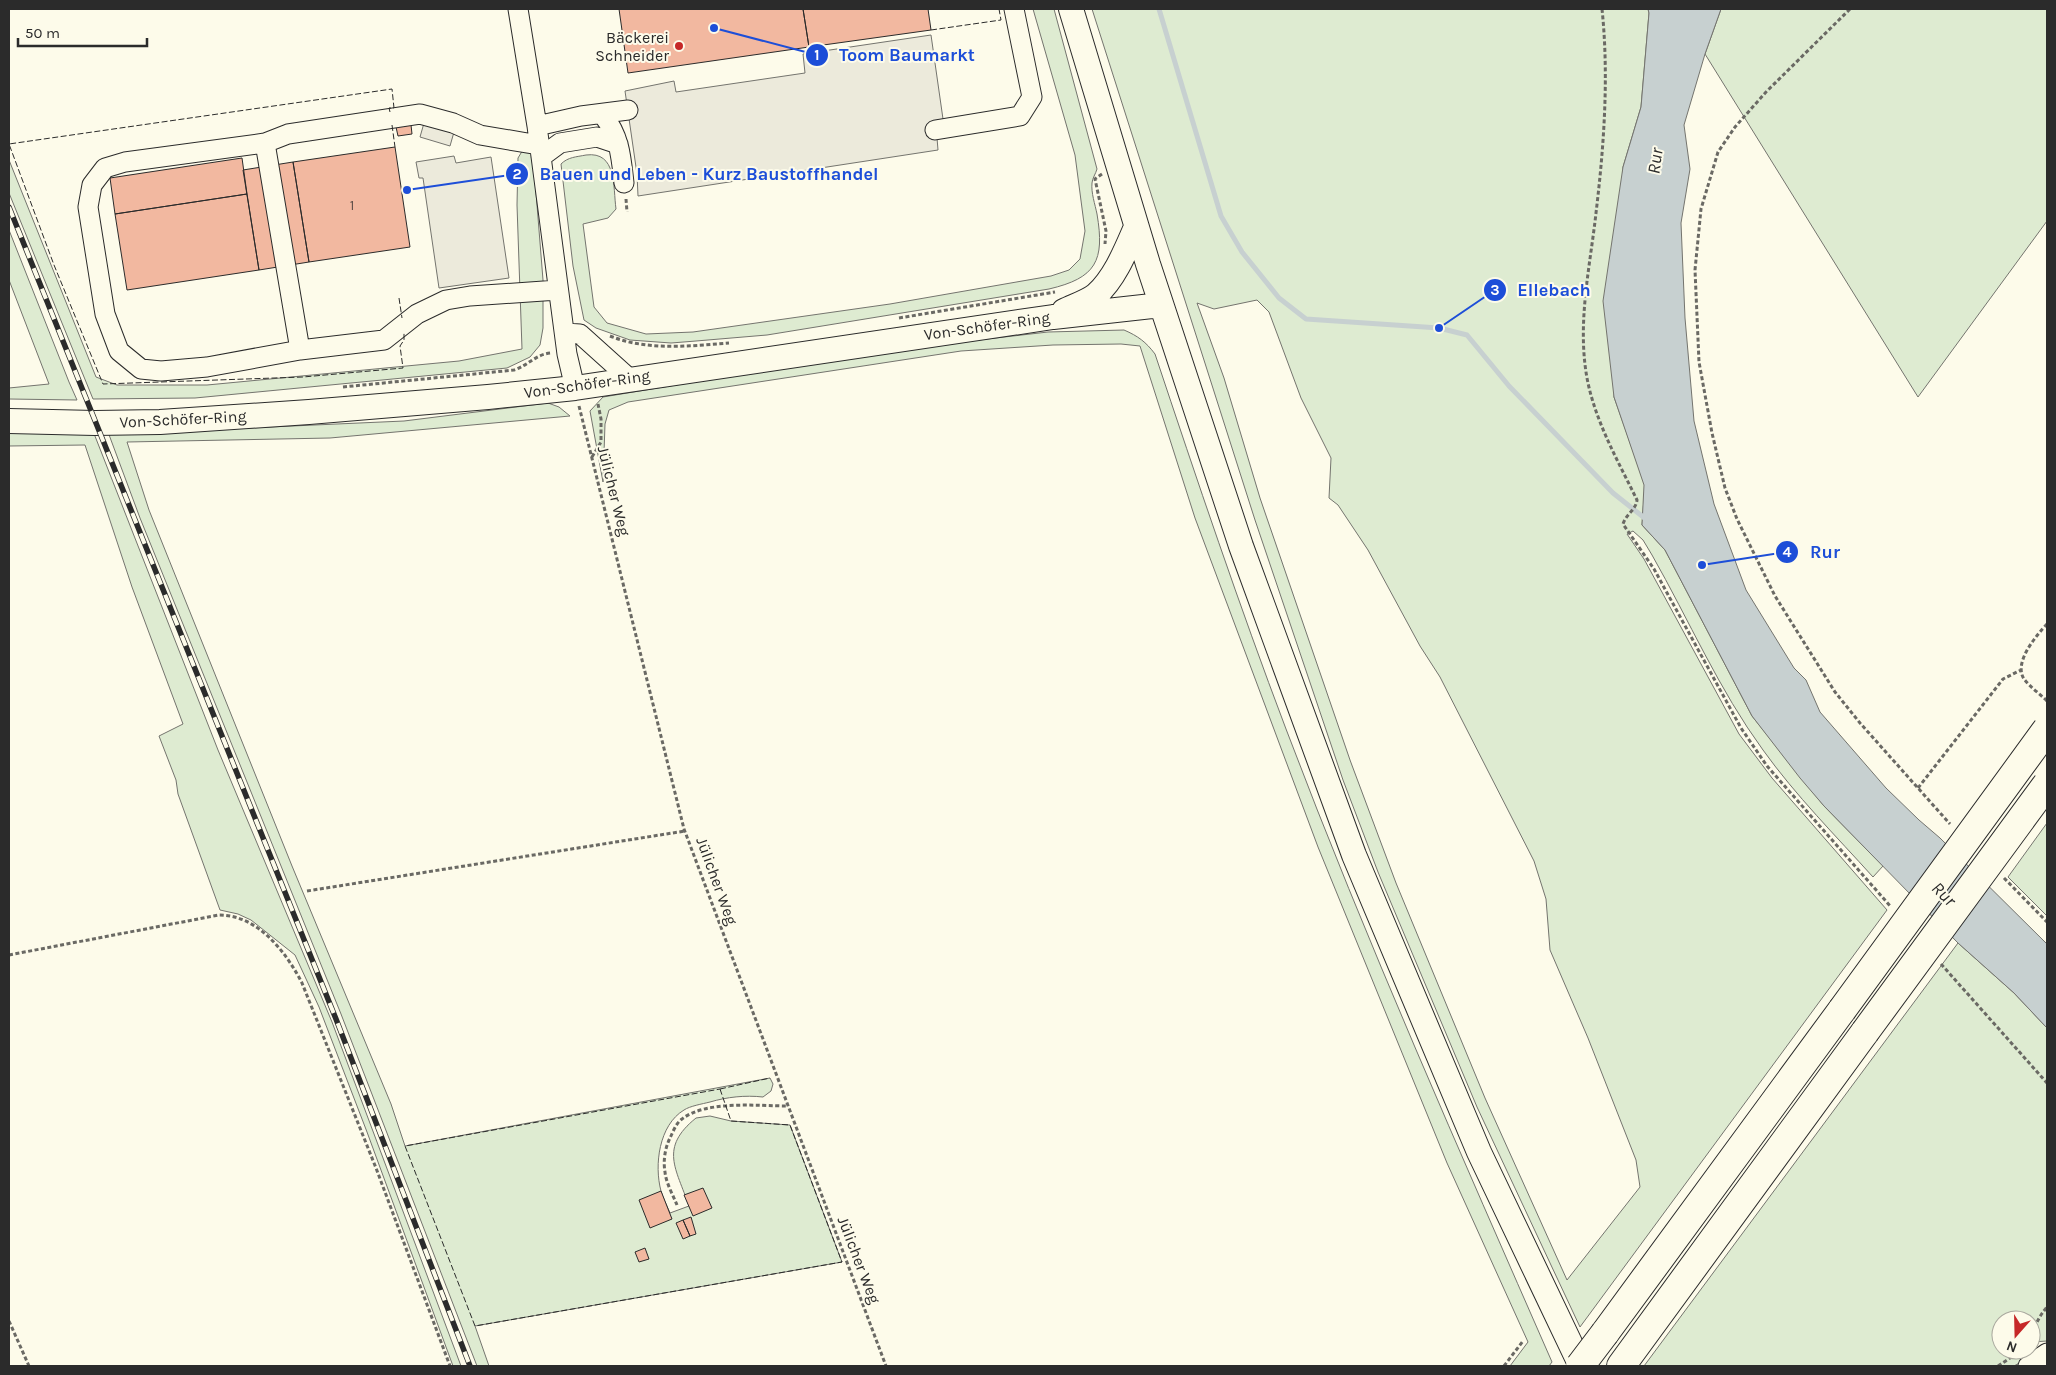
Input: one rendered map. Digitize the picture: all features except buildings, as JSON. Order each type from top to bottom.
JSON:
[{"type":"highway","points":[[1580,1366],[2047,729]]},
{"type":"highway","points":[[1621,1366],[2047,784]]},
{"type":"main road","points":[[1071,9],[1136,227],[1240,546],[1354,855],[1479,1152],[1580,1366]]},
{"type":"main road","points":[[1053,317],[1095,296],[1108,282],[1120,262],[1136,227]]},
{"type":"main road","name":"Von-Schöfer-Ring","points":[[9,421],[160,422],[363,408],[575,388],[1053,317],[1161,305]]},
{"type":"street","points":[[518,9],[537,126],[567,354],[575,388]]},
{"type":"street","points":[[935,130],[1020,116],[1032,97],[1014,9]]},
{"type":"street","points":[[537,126],[581,116],[603,115],[628,110]]},
{"type":"street","points":[[558,290],[470,296],[446,300],[417,314],[384,340],[300,350],[207,367],[161,371],[141,369],[120,351],[105,314],[88,207],[92,185],[105,168],[124,162],[265,143],[288,134],[420,114],[453,123],[480,135],[540,151],[560,143],[597,137],[618,144]]},
{"type":"street","points":[[603,115],[613,128],[628,177]]},
{"type":"street","points":[[265,143],[300,350]]},
{"type":"street","points":[[565,333],[580,334],[630,379]]},
{"type":"path","points":[[1602,9],[1605,118],[1596,212],[1585,291],[1584,332],[1587,377],[1597,416],[1637,500],[1636,506],[1625,517],[1623,524],[1654,569],[1741,728],[1767,766],[1896,913]]},
{"type":"path","points":[[1850,9],[1766,92],[1735,127],[1718,152],[1701,209],[1695,270],[1699,362],[1712,433],[1725,488],[1775,596],[1835,692],[1860,723],[1957,830]]},
{"type":"path","name":"Jülicher Weg","points":[[575,388],[685,832],[886,1366]]},
{"type":"path","points":[[2047,624],[2032,641],[2021,670],[2024,678],[2047,701]]},
{"type":"path","points":[[1918,788],[2003,679],[2021,670]]},
{"type":"path","points":[[307,891],[685,832]]},
{"type":"path","points":[[1998,873],[2047,922]]},
{"type":"path","points":[[9,955],[219,915],[251,924],[273,941],[292,964],[302,983],[376,1168],[450,1366]]},
{"type":"path","points":[[1934,957],[2047,1083]]},
{"type":"path","points":[[677,1205],[665,1172],[665,1155],[674,1129],[682,1119],[696,1112],[725,1105],[788,1106]]},
{"type":"path","points":[[9,1321],[29,1366]]},
{"type":"path","points":[[1504,1366],[1523,1341]]},
{"type":"path","points":[[1998,1366],[2024,1360]]},
{"type":"green space","points":[[1033,9],[1054,9],[1097,169],[1092,187],[1099,230],[1098,255],[1094,265],[1087,273],[1065,285],[1049,289],[767,335],[671,343],[630,340],[596,328],[584,320],[573,266],[561,164],[569,159],[586,155],[596,155],[603,159],[612,172],[616,209],[608,218],[583,224],[594,307],[607,323],[646,334],[693,332],[890,304],[1051,276],[1069,270],[1080,259],[1085,231],[1075,155]]},
{"type":"green space","points":[[1092,9],[1648,9],[1641,107],[1623,167],[1614,397],[1645,485],[1642,525],[1665,550],[1752,716],[1824,806],[1883,866],[1873,877],[1803,800],[1763,750],[1718,679],[1643,540],[1633,531],[1627,534],[1644,559],[1739,734],[1772,778],[1887,910],[1580,1327],[1477,1107],[1378,872],[1343,780],[1255,520]],"holes":[[[1257,300],[1269,312],[1301,398],[1331,458],[1329,498],[1338,505],[1368,550],[1420,646],[1440,677],[1534,861],[1546,899],[1550,950],[1588,1038],[1636,1160],[1640,1187],[1567,1280],[1485,1098],[1396,883],[1350,760],[1260,498],[1224,378],[1197,303],[1214,309]]]},
{"type":"green space","points":[[1721,9],[2047,9],[2047,221],[1918,397],[1705,54]]},
{"type":"green space","points":[[532,142],[543,280],[543,328],[540,345],[530,357],[507,368],[195,398],[93,399],[9,193],[9,160],[96,377],[117,385],[207,385],[459,361],[522,349],[517,205],[518,158],[524,148]]},
{"type":"green space","points":[[9,230],[77,400],[9,399],[9,388],[49,384],[9,280]]},
{"type":"green space","points":[[1124,330],[1141,340],[1155,354],[1235,589],[1317,809],[1415,1047],[1552,1362],[1549,1366],[1510,1366],[1528,1342],[1447,1163],[1318,847],[1195,518],[1140,346],[1121,344],[1053,345],[961,351],[628,402],[609,410],[605,424],[603,482],[590,411],[603,397],[882,351],[1048,332]]},
{"type":"green space","points":[[548,403],[559,407],[570,416],[330,438],[127,442],[149,510],[292,866],[391,1104],[405,1146],[770,1078],[773,1084],[771,1091],[763,1097],[743,1096],[716,1100],[689,1107],[676,1117],[669,1125],[661,1146],[658,1169],[661,1191],[670,1213],[689,1206],[676,1169],[674,1149],[677,1139],[696,1118],[710,1116],[731,1121],[790,1125],[842,1262],[475,1326],[489,1366],[477,1366],[341,1014],[140,518],[108,432],[203,430],[404,421]]},
{"type":"green space","points":[[93,431],[218,750],[332,1022],[461,1366],[453,1366],[319,1007],[295,955],[251,920],[238,914],[220,910],[159,736],[183,724],[132,587],[85,445],[9,446],[9,432]]},
{"type":"green space","points":[[2047,823],[2047,916],[2008,877]]},
{"type":"green space","points":[[1958,943],[2014,993],[2047,1028],[2047,1341],[2041,1341],[2041,1310],[1991,1310],[1991,1360],[2025,1360],[2014,1366],[1644,1366]]},
{"type":"shaded area","points":[[931,35],[945,133],[937,138],[938,150],[638,196],[637,174],[625,91],[674,81],[676,92],[805,73],[803,54]]},
{"type":"shaded area","points":[[424,123],[454,132],[450,146],[420,137]]},
{"type":"shaded area","points":[[454,156],[456,163],[491,157],[509,278],[439,288],[423,178],[419,178],[416,162]]},
{"type":"water","points":[[1648,9],[1721,9],[1705,54],[1684,125],[1690,169],[1681,223],[1685,318],[1694,421],[1714,504],[1746,590],[1794,668],[1806,680],[1820,712],[1886,788],[1940,838],[2047,944],[2047,1028],[2014,993],[1958,943],[1824,806],[1800,778],[1752,716],[1665,550],[1642,525],[1644,485],[1614,397],[1603,301],[1623,167],[1641,107]]},
{"type":"waterway","points":[[1159,9],[1221,216],[1242,252],[1279,298],[1306,319],[1439,328],[1467,335],[1509,386],[1613,493],[1647,520]]},
{"type":"railway","points":[[9,207],[336,1019],[470,1366]]},
{"type":"fence","points":[[931,30],[1001,20],[999,9]]},
{"type":"fence","points":[[390,112],[389,108],[394,108],[392,89],[9,144],[54,265],[103,384],[303,377],[403,368],[400,346],[404,340],[404,333]]},
{"type":"fence","points":[[392,125],[395,147]]},
{"type":"fence","points":[[399,298],[402,318]]},
{"type":"fence","points":[[720,1089],[770,1078]]},
{"type":"fence","points":[[720,1089],[731,1121],[790,1125],[842,1262],[475,1326],[405,1146],[720,1089]]},
{"type":"place","name":"Toom Baumarkt","points":[[714,28]]},
{"type":"place","name":"Bäckerei Schneider","points":[[679,46]]},
{"type":"place","name":"Bauen und Leben - Kurz Baustoffhandel","points":[[407,190]]},
{"type":"place","name":"Ellebach","points":[[1439,328]]},
{"type":"place","name":"Rur","points":[[1702,565]]}]
